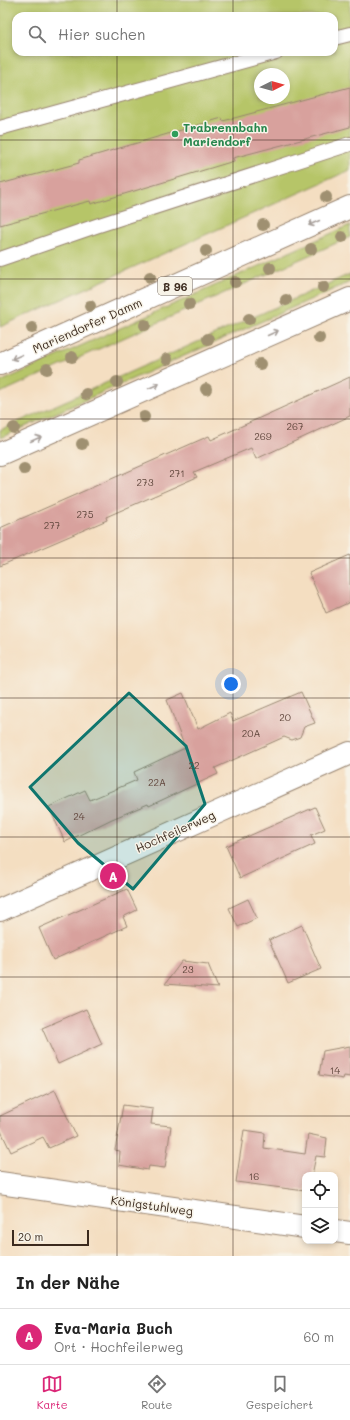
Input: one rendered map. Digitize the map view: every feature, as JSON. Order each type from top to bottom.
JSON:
[{"type":"main road","name":"Mariendorfer Damm","points":[[0,364],[350,207]]},
{"type":"main road","points":[[0,454],[350,298]]},
{"type":"main road","name":"Hochfeilerweg","points":[[0,910],[350,753]]},
{"type":"main road","name":"Königstuhlweg","points":[[0,1183],[302,1227]]},
{"type":"main road","points":[[338,1231],[350,1233]]},
{"type":"lane","points":[[338,37],[350,34]]},
{"type":"lane","points":[[0,128],[261,56]]},
{"type":"lane","points":[[0,259],[96,226],[350,144]]},
{"type":"highlighted area","points":[[129,693],[186,746],[205,804],[133,889],[78,843],[30,787]]},
{"type":"green space","name":"Trabrennbahn Mariendorf","points":[[0,0],[350,0],[350,170],[0,327]]},
{"type":"green space","points":[[350,225],[350,237],[0,393],[0,382]]},
{"type":"green space","points":[[350,274],[350,282],[0,438],[0,430]]},
{"type":"building","points":[[350,87],[350,127],[233,158],[234,161],[91,204],[90,201],[0,225],[0,184],[79,163],[79,160],[222,118],[223,121]]},
{"type":"building","points":[[350,377],[350,416],[256,459],[251,448],[194,472],[197,477],[106,517],[107,520],[0,566],[0,528],[209,436],[211,440]]},
{"type":"building","points":[[350,555],[350,602],[326,613],[309,573]]},
{"type":"building","points":[[301,692],[315,723],[304,727],[300,737],[292,740],[284,737],[215,768],[218,774],[149,806],[148,804],[112,819],[65,842],[49,807],[85,790],[90,800],[137,780],[134,772],[185,748],[167,700],[183,693],[198,729],[230,713],[233,721]]},
{"type":"building","points":[[315,807],[325,829],[311,835],[315,844],[240,878],[226,846]]},
{"type":"building","points":[[127,889],[137,910],[123,917],[127,926],[53,960],[39,928]]},
{"type":"building","points":[[248,899],[257,918],[238,927],[229,908]]},
{"type":"building","points":[[302,925],[321,969],[288,983],[269,940]]},
{"type":"building","points":[[182,961],[208,964],[218,988],[165,984]]},
{"type":"building","points":[[86,1009],[102,1044],[58,1064],[42,1028]]},
{"type":"building","points":[[350,1046],[350,1077],[344,1076],[343,1079],[319,1075],[323,1051]]},
{"type":"building","points":[[55,1090],[76,1136],[49,1148],[43,1137],[11,1152],[0,1129],[0,1116]]},
{"type":"building","points":[[123,1105],[153,1109],[151,1124],[171,1126],[165,1168],[149,1166],[148,1170],[119,1165],[120,1151],[115,1150]]},
{"type":"building","points":[[244,1130],[265,1133],[264,1148],[305,1154],[308,1134],[327,1138],[325,1157],[316,1156],[313,1172],[302,1172],[302,1191],[236,1182]]},
{"type":"place","name":"Trabrennbahn Mariendorf","points":[[175,134]]},
{"type":"place","name":"Eva-Maria Buch","points":[[113,876]]}]
